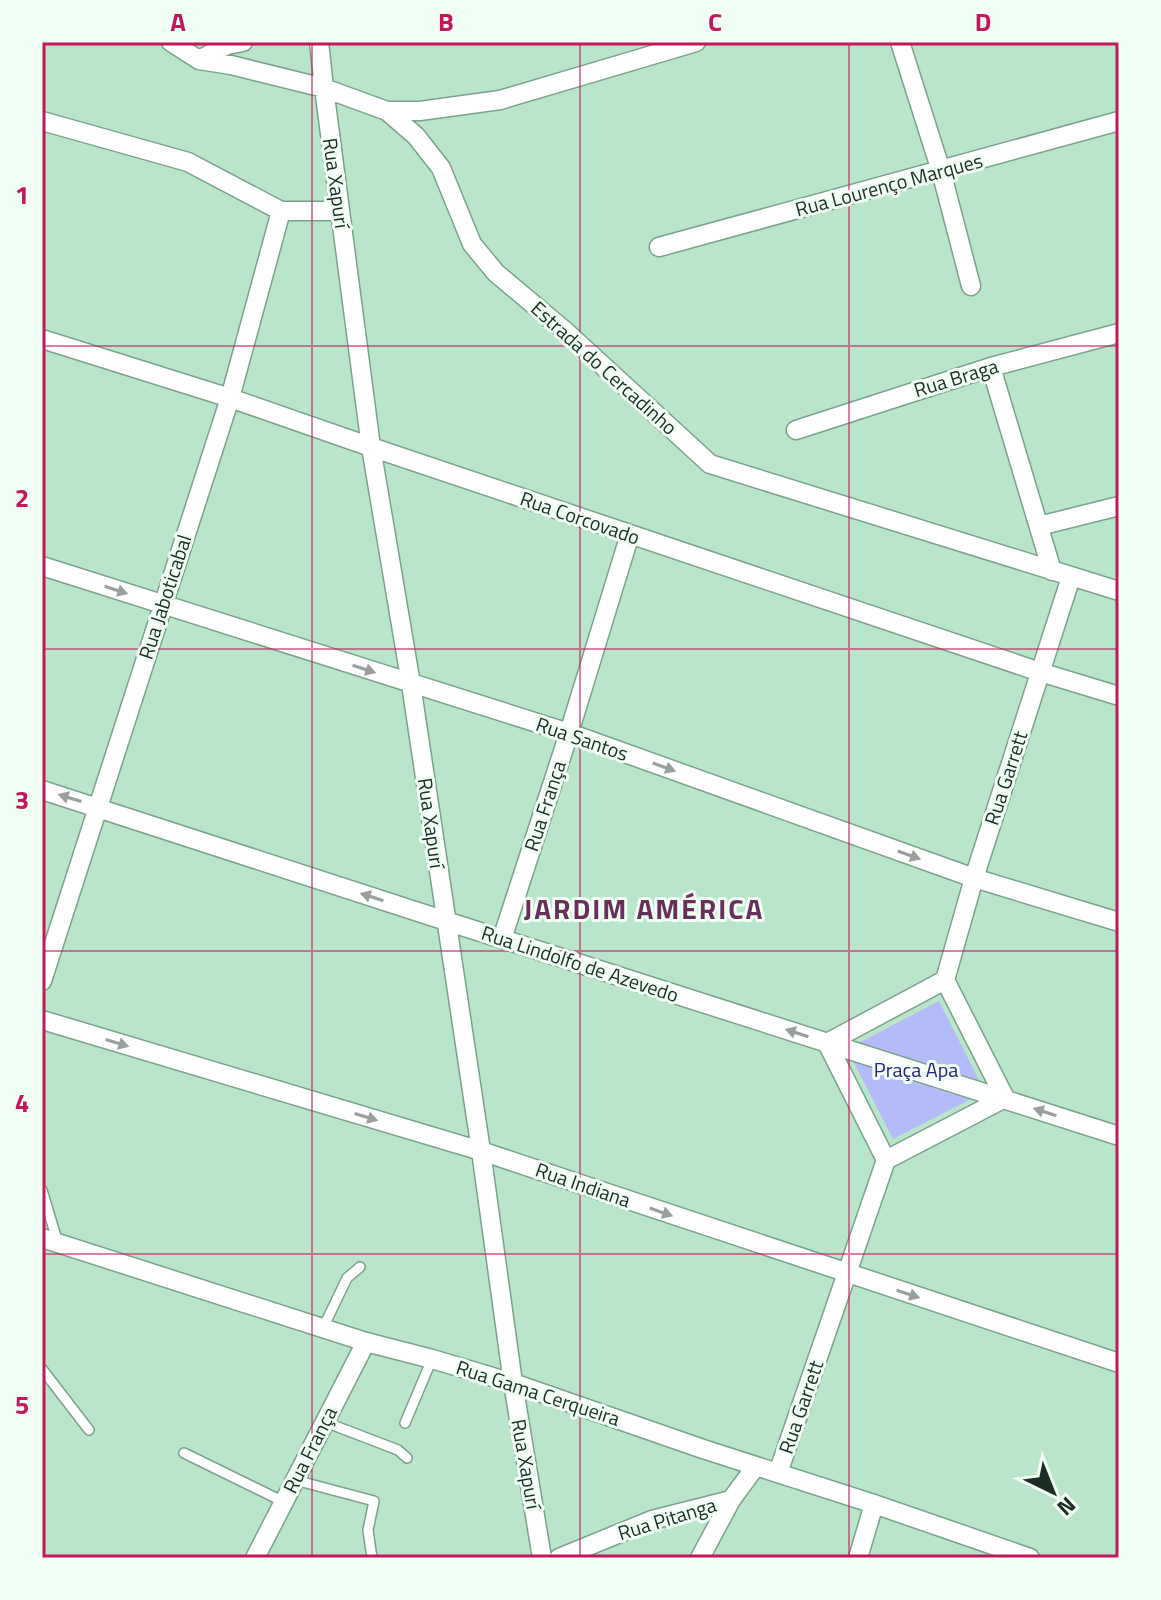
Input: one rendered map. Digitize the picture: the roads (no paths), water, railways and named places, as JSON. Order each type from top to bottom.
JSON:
[{"type":"street","name":"Estrada do Cercadinho","points":[[171,42],[199,60],[324,88],[387,111],[416,136],[441,168],[472,244],[496,273],[565,331],[710,464],[1119,591]]},
{"type":"street","points":[[199,60],[227,45],[243,42]]},
{"type":"street","name":"Rua Xapurí","points":[[319,42],[371,447],[411,684],[513,1383],[542,1558]]},
{"type":"street","points":[[387,111],[420,111],[500,100],[696,42]]},
{"type":"street","points":[[900,42],[941,171],[971,286]]},
{"type":"street","points":[[42,121],[188,162],[281,211],[340,211]]},
{"type":"street","name":"Rua Lourenço Marques","points":[[659,247],[1119,121]]},
{"type":"street","name":"Rua Jaboticabal","points":[[42,981],[230,398],[281,211]]},
{"type":"street","name":"Rua Braga","points":[[796,430],[991,367],[1119,333]]},
{"type":"street","name":"Rua Corcovado","points":[[42,339],[230,398],[1119,696]]},
{"type":"street","points":[[991,367],[1052,571]]},
{"type":"street","points":[[1039,526],[1119,506]]},
{"type":"street","name":"Rua França","points":[[502,939],[630,534]]},
{"type":"street","name":"Rua Santos","points":[[42,566],[569,733],[974,878],[1119,922]]},
{"type":"street","name":"Rua Garrett","points":[[945,980],[974,878],[1071,577]]},
{"type":"street","name":"Rua Lindolfo de Azevedo","points":[[42,790],[1119,1136]]},
{"type":"street","points":[[945,980],[1005,1098],[886,1160],[827,1043],[945,980]]},
{"type":"street","name":"Rua Indiana","points":[[42,1020],[481,1151],[1119,1363]]},
{"type":"street","name":"Rua Garrett","points":[[778,1473],[886,1160]]},
{"type":"street","name":"Rua Gama Cerqueira","points":[[50,1241],[366,1342],[513,1383],[1020,1556]]},
{"type":"street","name":"Rua França","points":[[255,1558],[366,1342]]},
{"type":"street","name":"Rua Garrett","points":[[700,1558],[731,1500],[756,1466]]},
{"type":"street","name":"Rua Pitanga","points":[[559,1558],[652,1520],[731,1500]]},
{"type":"street","points":[[858,1558],[874,1504]]},
{"type":"lane","points":[[42,1190],[50,1241]]},
{"type":"lane","points":[[323,1328],[347,1278],[360,1267]]},
{"type":"lane","points":[[405,1423],[432,1359]]},
{"type":"lane","points":[[42,1369],[89,1430]]},
{"type":"lane","points":[[325,1422],[398,1450],[407,1458]]},
{"type":"lane","points":[[184,1453],[284,1502]]},
{"type":"lane","points":[[295,1480],[374,1501],[368,1530],[372,1558]]},
{"type":"district","name":"JARDIM AMÉRICA","points":[[644,909]]},
{"type":"park label","name":"Praça Apa","points":[[916,1070]]}]
